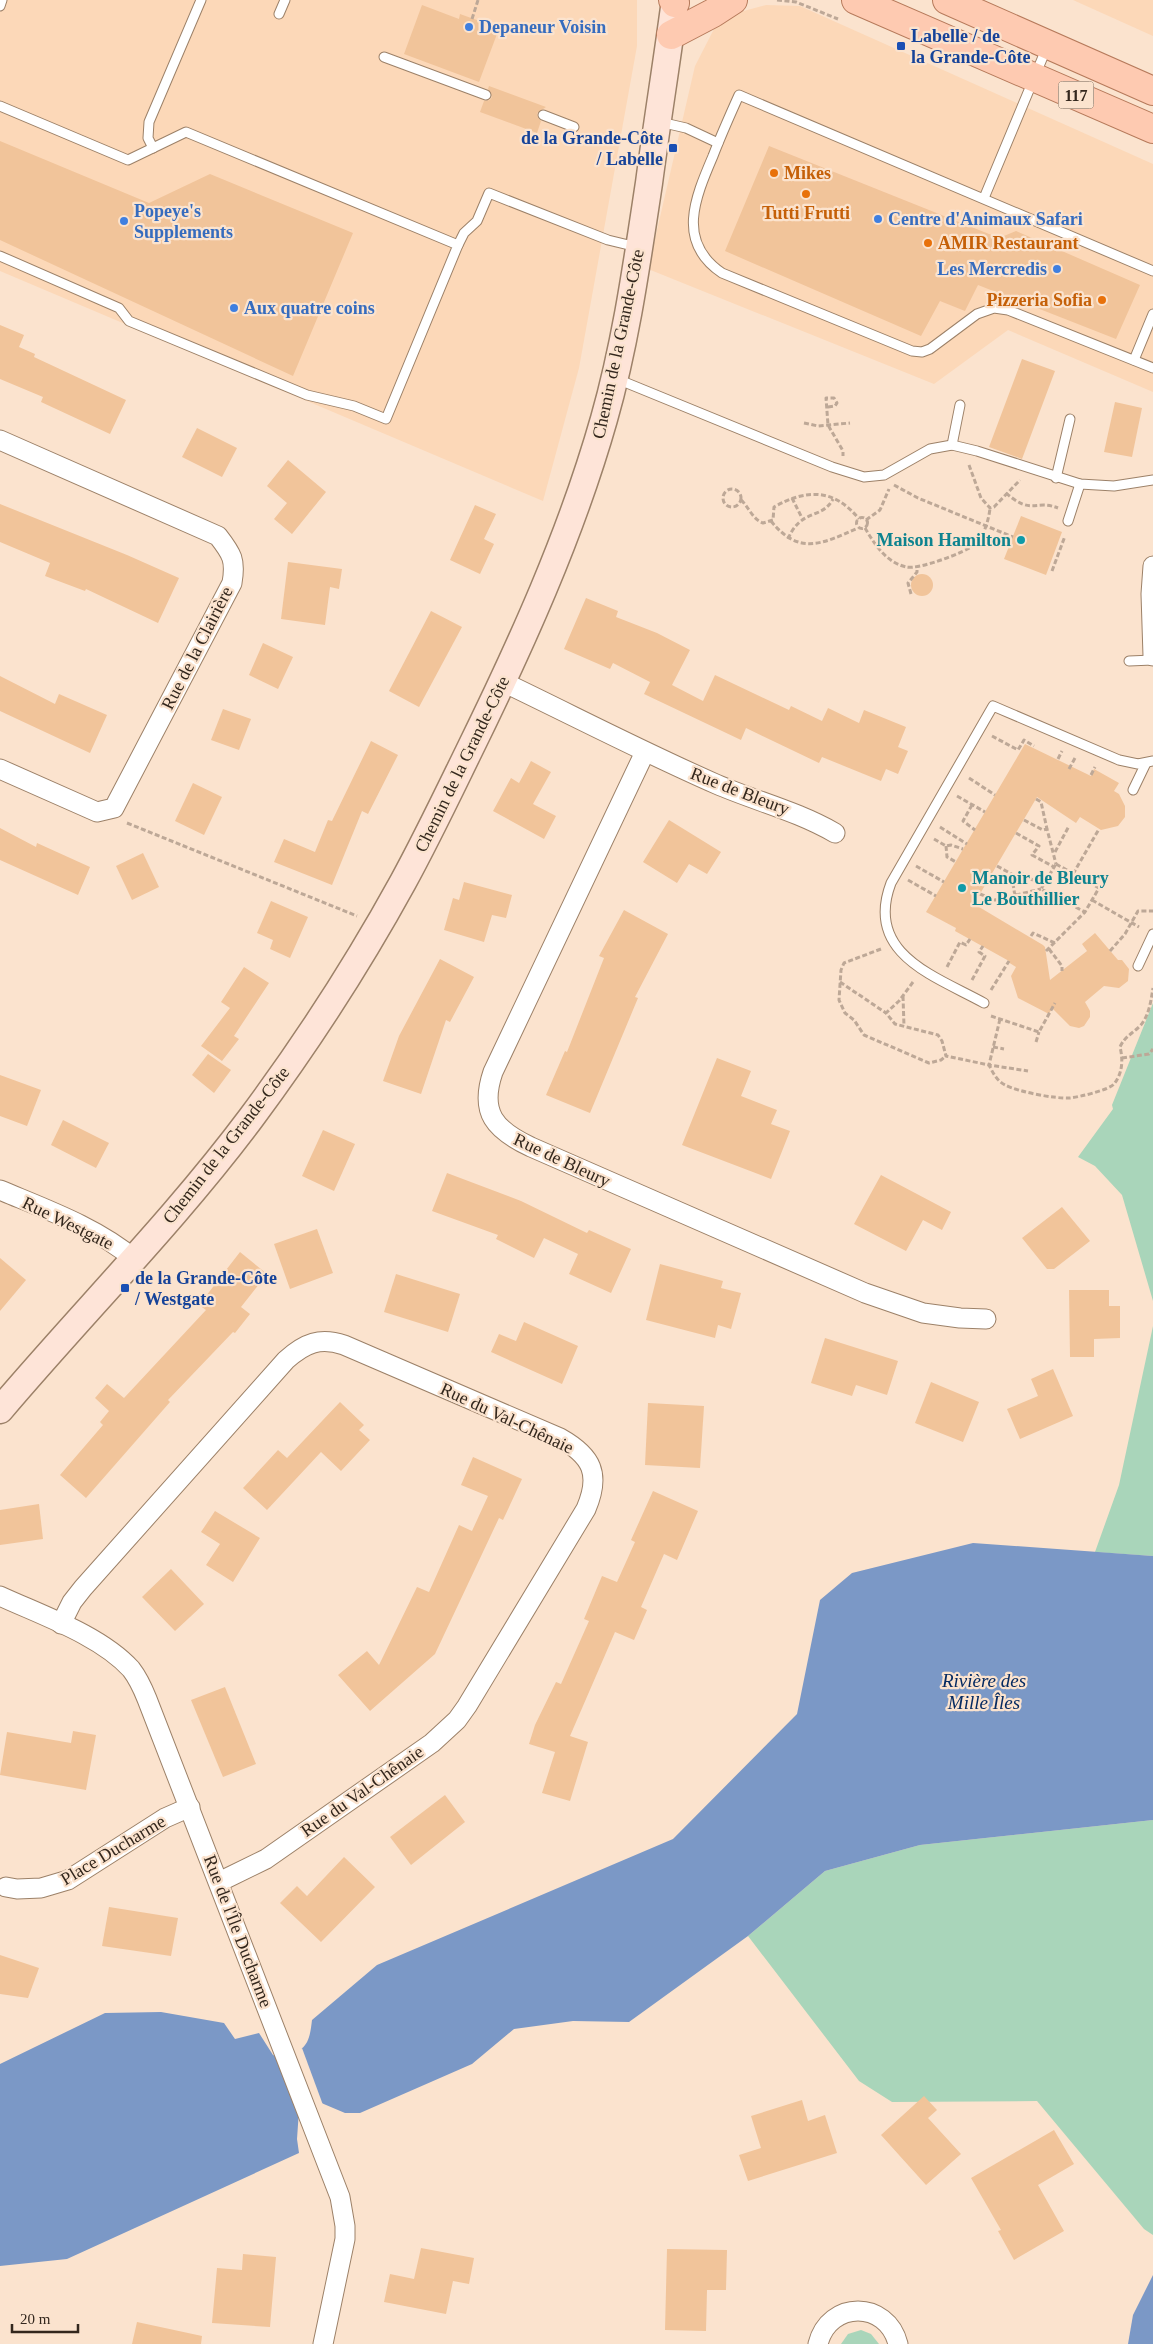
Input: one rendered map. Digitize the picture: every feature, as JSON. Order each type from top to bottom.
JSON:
[{"type":"main road","points":[[671,35],[733,0]]},
{"type":"main road","name":"117","points":[[856,0],[1153,129]]},
{"type":"main road","name":"117","points":[[947,0],[1153,91]]},
{"type":"main road","name":"Chemin de la Grande-Côte","points":[[0,1410],[134,1259],[248,1122],[335,995],[403,882],[503,682],[568,528],[600,434],[614,379],[640,247],[675,1]]},
{"type":"street","name":"Rue de la Clairière","points":[[0,440],[218,536],[230,551],[235,566],[232,583],[114,808]]},
{"type":"street","points":[[1153,566],[1151,594],[1153,658]]},
{"type":"street","name":"Rue de Bleury","points":[[503,682],[645,752],[739,793],[800,814],[835,833]]},
{"type":"street","name":"Rue de Bleury","points":[[645,752],[493,1072],[487,1096],[488,1105],[496,1125],[502,1131],[530,1147],[865,1293],[922,1314],[986,1319]]},
{"type":"street","points":[[0,769],[97,812],[114,808]]},
{"type":"street","name":"Rue Westgate","points":[[0,1190],[87,1229],[111,1242],[134,1259]]},
{"type":"street","name":"Rue du Val-Chênaie","points":[[61,1624],[72,1602],[83,1588],[286,1360],[306,1345],[316,1341],[344,1345],[560,1438],[582,1453],[589,1462],[594,1484],[586,1509],[475,1694],[456,1720],[432,1743],[266,1859],[219,1882]]},
{"type":"street","name":"Rue de l'Île Ducharme","points":[[0,1596],[61,1624],[114,1654],[137,1678],[190,1807],[337,2187],[345,2226],[342,2257],[323,2344]]},
{"type":"street","name":"Place Ducharme","points":[[6,1887],[17,1889],[41,1888],[68,1880],[165,1818],[190,1807]]},
{"type":"street","points":[[818,2344],[824,2328],[832,2320],[843,2314],[860,2311],[882,2319],[894,2332],[898,2344]]},
{"type":"lane","points":[[0,6],[2,0]]},
{"type":"lane","points":[[153,148],[148,138],[149,122],[201,0]]},
{"type":"lane","points":[[279,14],[285,0]]},
{"type":"lane","points":[[984,198],[1048,44]]},
{"type":"lane","points":[[384,57],[486,95]]},
{"type":"lane","points":[[1153,271],[738,95],[696,202],[693,228],[697,243],[703,256],[722,274],[912,351],[922,352],[930,349],[977,314],[994,308],[1008,310],[1153,368]]},
{"type":"lane","points":[[0,106],[128,160],[186,132],[458,245]]},
{"type":"lane","points":[[543,115],[574,127]]},
{"type":"lane","points":[[657,121],[686,128],[718,143]]},
{"type":"lane","points":[[0,256],[119,308],[129,321],[307,395],[354,406],[386,419],[458,245],[464,233],[477,221],[489,193],[608,240],[640,247]]},
{"type":"lane","points":[[1134,360],[1153,314]]},
{"type":"lane","points":[[614,379],[832,467],[864,477],[889,474],[930,450],[952,445],[977,451],[1056,478],[1080,484],[1114,486],[1153,480]]},
{"type":"lane","points":[[952,445],[960,405]]},
{"type":"lane","points":[[1056,478],[1070,419]]},
{"type":"lane","points":[[1068,521],[1080,484]]},
{"type":"lane","points":[[1130,661],[1153,658]]},
{"type":"lane","points":[[984,1003],[909,961],[894,944],[887,931],[884,906],[886,896],[904,860],[993,706],[1120,760],[1138,764],[1150,762]]},
{"type":"lane","points":[[1133,790],[1150,762]]},
{"type":"lane","points":[[1138,966],[1149,933]]},
{"type":"path","points":[[472,19],[478,0]]},
{"type":"path","points":[[828,407],[828,424],[843,451],[841,463]]},
{"type":"path","points":[[804,423],[818,426],[850,423]]},
{"type":"path","points":[[967,460],[981,498],[990,508]]},
{"type":"path","points":[[865,528],[884,555],[907,567],[916,567],[969,548],[980,538],[990,508],[994,507],[1024,476]]},
{"type":"path","points":[[771,521],[774,516],[774,507],[792,498],[810,493],[844,504],[858,519],[866,520],[880,510],[891,483],[918,498],[1013,537]]},
{"type":"path","points":[[741,500],[738,505],[731,507],[725,503],[723,496],[727,491],[734,489],[740,493],[741,500],[750,508],[753,516],[759,522],[771,521]]},
{"type":"path","points":[[1006,493],[1017,502],[1030,507],[1051,505],[1059,509],[1057,515]]},
{"type":"path","points":[[792,498],[802,518]]},
{"type":"path","points":[[788,539],[794,525],[802,518],[820,512],[833,499]]},
{"type":"path","points":[[858,519],[856,524],[858,528]]},
{"type":"path","points":[[865,528],[868,525],[866,520]]},
{"type":"path","points":[[771,521],[788,539],[796,543],[813,544],[858,528],[865,528]]},
{"type":"path","points":[[1052,571],[1067,531]]},
{"type":"path","points":[[911,594],[908,583],[917,572],[916,567]]},
{"type":"path","points":[[985,733],[1018,750],[1024,740],[1034,746]]},
{"type":"path","points":[[1070,769],[1078,752]]},
{"type":"path","points":[[983,787],[995,795]]},
{"type":"path","points":[[980,894],[995,900],[1042,888],[1055,866],[1054,852],[1041,802],[1036,799]]},
{"type":"path","points":[[975,830],[963,821],[972,805],[985,812]]},
{"type":"path","points":[[114,808],[122,821],[365,919]]},
{"type":"path","points":[[1024,820],[1043,830],[1047,829]]},
{"type":"path","points":[[1054,852],[1069,826]]},
{"type":"path","points":[[1073,874],[1099,829]]},
{"type":"path","points":[[1016,833],[1039,846],[1032,855],[1099,888],[1085,912],[1047,950],[1062,966],[1062,971]]},
{"type":"path","points":[[956,836],[967,844]]},
{"type":"path","points":[[956,862],[947,857],[946,846],[951,845],[963,849]]},
{"type":"path","points":[[904,860],[944,882]]},
{"type":"path","points":[[997,866],[1017,877],[1021,873],[1042,888],[1085,912]]},
{"type":"path","points":[[897,873],[936,896]]},
{"type":"path","points":[[989,880],[993,882],[997,875],[1013,884],[1015,896]]},
{"type":"path","points":[[1092,900],[1149,933]]},
{"type":"path","points":[[1110,951],[1119,942],[1138,911],[1153,911]]},
{"type":"path","points":[[1031,936],[1033,933],[1055,943]]},
{"type":"path","points":[[941,980],[960,942],[966,945],[970,939]]},
{"type":"path","points":[[894,944],[844,963],[841,970],[839,1000],[841,1006],[867,1037],[928,1063],[941,1060],[946,1056],[1028,1071]]},
{"type":"path","points":[[982,963],[985,956],[979,952],[983,946]]},
{"type":"path","points":[[1000,974],[1009,961]]},
{"type":"path","points":[[840,982],[886,1012],[895,1024],[938,1035],[942,1041],[946,1056]]},
{"type":"path","points":[[1000,1019],[989,1064],[994,1076],[1004,1085],[1070,1098],[1104,1090],[1113,1084],[1121,1069],[1120,1047],[1126,1036],[1141,1025],[1146,1016],[1153,988]]},
{"type":"path","points":[[886,1012],[903,995],[904,1026]]},
{"type":"path","points":[[1036,1042],[1039,1032],[1055,1003]]},
{"type":"path","points":[[986,1014],[1039,1032]]},
{"type":"path","points":[[993,1047],[1004,1049]]},
{"type":"path","points":[[1122,1058],[1149,1054],[1153,1049]]},
{"type":"path","points":[[1149,1054],[1153,1059]]},
{"type":"shaded area","points":[[0,0],[637,0],[637,46],[579,368],[543,501],[0,271]]},
{"type":"shaded area","points":[[1073,0],[1153,0],[1153,36]]},
{"type":"shaded area","points":[[766,5],[800,6],[1153,164],[1153,392],[1008,330],[934,384],[648,269],[695,66],[714,29],[740,12]]},
{"type":"green space","points":[[1153,1003],[1153,1301],[1122,1195],[1095,1166],[1078,1157],[1113,1109],[1112,1105]]},
{"type":"green space","points":[[1153,1326],[1153,1556],[1095,1552],[1119,1485]]},
{"type":"green space","points":[[1153,1820],[1153,2235],[1144,2229],[1037,2101],[892,2102],[859,2081],[748,1936],[825,1871],[920,1845]]},
{"type":"green space","points":[[861,2330],[871,2334],[879,2344],[841,2344],[848,2334]]},
{"type":"water","name":"Rivière des Mille Îles","points":[[973,1543],[1153,1556],[1153,1820],[920,1845],[825,1871],[748,1936],[629,2022],[573,2021],[514,2029],[472,2064],[360,2113],[345,2113],[319,2102],[299,2110],[297,2139],[299,2153],[67,2259],[0,2266],[0,2064],[105,2013],[161,2012],[224,2023],[235,2039],[259,2033],[273,2055],[280,2058],[300,2050],[307,2042],[312,2020],[377,1965],[673,1839],[797,1714],[820,1600],[852,1573]]},
{"type":"water","points":[[1153,2275],[1153,2344],[1128,2344],[1133,2315]]},
{"type":"pier","points":[[302,2048],[322,2106],[311,2106],[279,2057]]},
{"type":"building","points":[[422,5],[459,19],[460,14],[485,23],[483,29],[497,34],[479,82],[404,54]]},
{"type":"building","points":[[489,86],[546,107],[537,113],[541,121],[537,133],[480,112],[484,101],[490,100],[492,97],[488,89]]},
{"type":"building","name":"Aux quatre coins","points":[[0,141],[149,203],[210,174],[353,233],[293,376],[0,240]]},
{"type":"building","points":[[769,146],[999,238],[1016,231],[1140,285],[1116,339],[978,285],[965,311],[940,301],[921,336],[725,251]]},
{"type":"building","points":[[0,325],[24,335],[19,347],[35,354],[34,357],[126,400],[110,434],[41,402],[43,397],[0,379]]},
{"type":"building","points":[[1022,359],[1055,371],[1022,459],[989,447]]},
{"type":"building","points":[[1115,402],[1142,408],[1132,457],[1104,452]]},
{"type":"building","points":[[197,428],[237,448],[222,477],[182,457]]},
{"type":"building","points":[[288,460],[326,492],[292,534],[274,519],[287,503],[267,486]]},
{"type":"building","points":[[0,504],[179,578],[158,623],[86,589],[85,591],[45,576],[50,563],[0,542]]},
{"type":"building","points":[[475,505],[496,514],[484,539],[494,544],[480,574],[450,560]]},
{"type":"building","points":[[1021,516],[1062,532],[1046,575],[1004,559]]},
{"type":"building","points":[[288,562],[342,569],[339,589],[330,587],[325,625],[281,619]]},
{"type":"building","points":[[922,574],[932,581],[933,585],[926,595],[922,596],[912,589],[911,585],[918,575]]},
{"type":"building","points":[[586,598],[618,611],[616,617],[657,633],[690,650],[672,685],[703,701],[715,675],[789,710],[791,706],[822,721],[828,708],[859,723],[864,710],[906,727],[898,747],[908,751],[898,774],[886,769],[881,781],[822,757],[819,763],[746,728],[741,740],[644,694],[650,682],[613,663],[610,669],[564,649]]},
{"type":"building","points":[[431,611],[462,627],[419,707],[389,691]]},
{"type":"building","points":[[263,643],[293,657],[278,689],[249,675]]},
{"type":"building","points":[[0,676],[55,704],[59,694],[107,715],[90,753],[0,711]]},
{"type":"building","points":[[223,709],[251,719],[239,750],[211,740]]},
{"type":"building","points":[[371,741],[398,755],[368,814],[362,811],[332,885],[274,862],[284,839],[315,852],[328,820],[332,821]]},
{"type":"building","name":"Manoir de Bleury Le Bouthillier","points":[[1025,744],[1091,776],[1094,769],[1119,783],[1114,791],[1119,794],[1125,806],[1125,817],[1118,826],[1101,830],[1080,817],[1076,823],[1037,797],[974,904],[1045,947],[1050,980],[1087,951],[1082,944],[1095,933],[1118,960],[1122,960],[1129,969],[1128,981],[1119,988],[1104,986],[1085,1002],[1090,1011],[1090,1017],[1084,1026],[1079,1028],[1070,1026],[1052,1008],[1049,1014],[1018,998],[1011,976],[1016,967],[1009,961],[955,931],[956,928],[926,912]]},
{"type":"building","points":[[531,761],[551,772],[533,804],[556,816],[544,839],[493,811],[511,778],[519,783]]},
{"type":"building","points":[[193,783],[222,797],[204,835],[175,821]]},
{"type":"building","points":[[669,820],[721,852],[707,874],[689,864],[677,883],[643,862]]},
{"type":"building","points":[[0,828],[36,847],[37,843],[90,867],[78,895],[0,860]]},
{"type":"building","points":[[143,853],[159,887],[132,900],[116,866]]},
{"type":"building","points":[[464,882],[512,895],[506,918],[492,915],[484,942],[444,930],[453,898],[459,900]]},
{"type":"building","points":[[271,901],[308,917],[290,958],[270,949],[273,940],[257,933]]},
{"type":"building","points":[[624,910],[668,934],[635,997],[638,998],[590,1113],[546,1095],[565,1051],[567,1052],[604,958],[599,956]]},
{"type":"building","points":[[440,959],[474,977],[450,1022],[446,1020],[421,1094],[383,1081],[399,1036]]},
{"type":"building","points":[[244,967],[269,983],[234,1036],[239,1039],[222,1061],[201,1046],[230,1008],[221,1002]]},
{"type":"building","points":[[208,1054],[231,1070],[214,1093],[192,1075]]},
{"type":"building","points":[[717,1058],[751,1071],[741,1096],[777,1110],[771,1124],[790,1131],[771,1179],[682,1145]]},
{"type":"building","points":[[0,1075],[41,1090],[27,1126],[0,1116]]},
{"type":"building","points":[[63,1120],[109,1143],[96,1168],[51,1145]]},
{"type":"building","points":[[323,1130],[355,1144],[334,1191],[302,1176]]},
{"type":"building","points":[[447,1173],[521,1201],[587,1233],[589,1230],[631,1249],[611,1293],[569,1274],[578,1254],[544,1238],[534,1258],[496,1239],[498,1235],[432,1211]]},
{"type":"building","points":[[881,1175],[951,1212],[942,1230],[923,1220],[906,1251],[854,1224]]},
{"type":"building","points":[[1062,1207],[1090,1241],[1054,1269],[1047,1269],[1022,1238]]},
{"type":"building","points":[[317,1229],[333,1273],[290,1289],[274,1244]]},
{"type":"building","points":[[240,1252],[267,1274],[241,1307],[250,1314],[235,1333],[233,1332],[168,1400],[170,1402],[86,1498],[60,1475],[103,1425],[100,1422],[109,1411],[95,1398],[107,1384],[124,1398],[206,1310],[199,1305]]},
{"type":"building","points":[[0,1258],[26,1280],[0,1311]]},
{"type":"building","points":[[660,1264],[723,1281],[721,1288],[741,1293],[731,1329],[718,1325],[715,1338],[646,1320]]},
{"type":"building","points":[[396,1274],[460,1294],[448,1332],[384,1312]]},
{"type":"building","points":[[1069,1290],[1109,1290],[1109,1306],[1120,1306],[1120,1338],[1094,1339],[1094,1357],[1070,1357]]},
{"type":"building","points":[[524,1322],[578,1346],[562,1384],[491,1352],[499,1334],[516,1341]]},
{"type":"building","points":[[825,1338],[898,1361],[887,1395],[856,1385],[852,1396],[811,1383]]},
{"type":"building","points":[[1053,1369],[1073,1416],[1020,1439],[1007,1409],[1038,1396],[1031,1379]]},
{"type":"building","points":[[931,1382],[979,1402],[963,1442],[915,1423]]},
{"type":"building","points":[[340,1402],[364,1425],[359,1430],[370,1440],[341,1471],[321,1452],[267,1510],[243,1488],[278,1450],[287,1458]]},
{"type":"building","points":[[648,1403],[704,1406],[700,1468],[645,1465]]},
{"type":"building","points":[[473,1457],[522,1479],[503,1520],[499,1518],[435,1654],[370,1711],[338,1675],[367,1651],[379,1665],[417,1587],[429,1592],[459,1525],[472,1531],[488,1496],[461,1485]]},
{"type":"building","points":[[653,1491],[698,1511],[677,1560],[664,1554],[641,1607],[647,1610],[634,1640],[615,1632],[570,1736],[588,1742],[570,1801],[542,1793],[555,1752],[529,1744],[535,1725],[556,1682],[561,1684],[589,1621],[584,1619],[602,1576],[617,1582],[635,1542],[631,1540]]},
{"type":"building","points":[[39,1504],[43,1539],[0,1545],[0,1510]]},
{"type":"building","points":[[215,1511],[260,1538],[233,1582],[206,1565],[220,1544],[201,1532]]},
{"type":"building","points":[[171,1569],[204,1604],[175,1631],[142,1597]]},
{"type":"building","points":[[225,1687],[256,1764],[223,1777],[191,1700]]},
{"type":"building","points":[[73,1731],[96,1735],[86,1790],[0,1775],[7,1732],[71,1743]]},
{"type":"building","points":[[445,1795],[465,1822],[411,1865],[390,1837]]},
{"type":"building","points":[[344,1857],[375,1887],[321,1942],[280,1903],[297,1886],[307,1896]]},
{"type":"building","points":[[109,1907],[178,1918],[171,1956],[102,1946]]},
{"type":"building","points":[[0,1955],[39,1968],[28,1998],[0,1994]]},
{"type":"building","points":[[924,2096],[937,2110],[928,2118],[961,2154],[926,2185],[881,2135]]},
{"type":"building","points":[[802,2100],[808,2121],[825,2115],[837,2153],[748,2181],[739,2155],[761,2148],[751,2116]]},
{"type":"building","points":[[1054,2130],[1074,2164],[1038,2185],[1064,2231],[1014,2260],[998,2231],[1001,2230],[971,2178]]},
{"type":"building","points":[[421,2248],[474,2258],[469,2284],[453,2281],[446,2314],[384,2302],[390,2274],[414,2279]]},
{"type":"building","points":[[667,2249],[727,2250],[726,2290],[707,2290],[706,2331],[665,2330]]},
{"type":"building","points":[[243,2254],[276,2257],[270,2327],[212,2323],[217,2268],[242,2270]]},
{"type":"building","points":[[137,2322],[202,2336],[201,2344],[132,2344]]},
{"type":"place","name":"Depaneur Voisin","points":[[469,27]]},
{"type":"place","name":"Labelle / de la Grande-Côte","points":[[901,46]]},
{"type":"place","name":"de la Grande-Côte / Labelle","points":[[673,148]]},
{"type":"place","name":"Mikes","points":[[774,173]]},
{"type":"place","name":"Tutti Frutti","points":[[806,194]]},
{"type":"place","name":"Centre d'Animaux Safari","points":[[878,219]]},
{"type":"place","name":"Popeye's Supplements","points":[[124,221]]},
{"type":"place","name":"AMIR Restaurant","points":[[928,243]]},
{"type":"place","name":"Les Mercredis","points":[[1057,269]]},
{"type":"place","name":"Pizzeria Sofia","points":[[1102,300]]},
{"type":"place","name":"Aux quatre coins","points":[[234,308]]},
{"type":"place","name":"Maison Hamilton","points":[[1021,540]]},
{"type":"place","name":"Manoir de Bleury Le Bouthillier","points":[[962,888]]},
{"type":"place","name":"de la Grande-Côte / Westgate","points":[[125,1288]]}]
